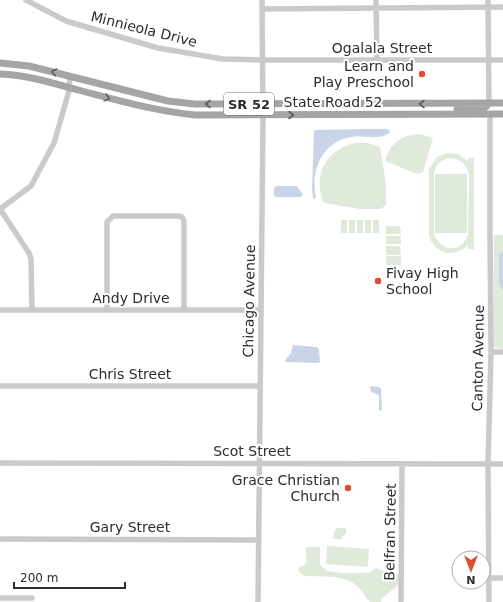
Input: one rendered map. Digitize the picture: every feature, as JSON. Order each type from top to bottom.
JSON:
[{"type":"main road","name":"State Road 52","points":[[0,63],[29,66],[168,101],[195,104],[503,104]]},
{"type":"main road","name":"State Road 52","points":[[0,74],[36,79],[167,112],[195,115],[503,114]]},
{"type":"main road","points":[[436,114],[444,110],[481,109],[485,108],[489,104]]},
{"type":"main road","points":[[490,114],[496,109],[503,109]]},
{"type":"street","name":"Minnieola Drive","points":[[26,0],[66,21],[158,48],[191,55],[223,59],[262,60]]},
{"type":"street","name":"Chicago Avenue","points":[[258,602],[262,0]]},
{"type":"street","points":[[376,0],[377,60]]},
{"type":"street","points":[[488,0],[489,104]]},
{"type":"street","points":[[262,9],[503,8]]},
{"type":"street","name":"Ogalala Street","points":[[262,60],[503,60]]},
{"type":"street","points":[[32,310],[31,259],[29,253],[0,209],[31,186],[54,143],[70,87],[70,76]]},
{"type":"street","name":"Canton Avenue","points":[[489,550],[488,464],[491,352],[490,114]]},
{"type":"street","points":[[107,310],[107,222],[113,216],[182,217],[184,222],[184,310]]},
{"type":"street","name":"Andy Drive","points":[[0,310],[261,310]]},
{"type":"street","points":[[491,352],[503,352]]},
{"type":"street","name":"Chris Street","points":[[0,386],[260,386]]},
{"type":"street","name":"Scot Street","points":[[0,463],[503,464]]},
{"type":"street","name":"Belfran Street","points":[[401,601],[402,464]]},
{"type":"street","name":"Gary Street","points":[[0,539],[259,540]]},
{"type":"street","points":[[491,578],[503,578]]},
{"type":"street","name":"Canton Avenue","points":[[489,590],[489,602]]},
{"type":"street","points":[[0,598],[32,598]]},
{"type":"green space","points":[[419,134],[433,138],[423,172],[417,174],[385,161],[393,145],[402,138]]},
{"type":"green space","points":[[355,143],[368,143],[380,147],[386,184],[386,205],[381,209],[360,209],[324,203],[320,183],[324,165],[336,151]]},
{"type":"green space","points":[[447,153],[458,154],[468,161],[468,158],[474,158],[474,249],[468,249],[468,245],[457,252],[452,253],[441,251],[432,242],[429,236],[429,169],[437,157]],"holes":[[[452,158],[462,162],[467,168],[469,175],[468,235],[465,241],[456,248],[446,247],[441,244],[434,233],[434,173],[437,165],[443,160]]]},
{"type":"green space","points":[[435,174],[467,174],[467,233],[435,233]]},
{"type":"green space","points":[[341,220],[347,220],[347,233],[341,233]]},
{"type":"green space","points":[[349,220],[355,220],[355,233],[349,233]]},
{"type":"green space","points":[[357,220],[363,220],[363,233],[357,233]]},
{"type":"green space","points":[[365,220],[371,220],[371,233],[365,233]]},
{"type":"green space","points":[[373,220],[379,220],[379,233],[373,233]]},
{"type":"green space","points":[[386,226],[400,226],[401,234],[386,234]]},
{"type":"green space","points":[[494,235],[503,235],[503,349],[495,348],[493,343]]},
{"type":"green space","points":[[386,236],[401,236],[401,244],[386,244]]},
{"type":"green space","points":[[386,246],[400,246],[401,255],[386,255]]},
{"type":"green space","points":[[386,256],[401,256],[401,265],[386,265]]},
{"type":"green space","points":[[336,528],[346,528],[346,534],[342,536],[342,539],[333,539]]},
{"type":"green space","points":[[327,546],[369,549],[368,567],[326,564]]},
{"type":"green space","points":[[306,547],[320,547],[320,565],[327,571],[359,573],[370,572],[376,568],[389,573],[399,574],[399,585],[382,598],[381,602],[370,602],[358,587],[346,580],[332,577],[304,576],[298,571],[299,567],[306,564]]},
{"type":"water","points":[[388,129],[390,132],[387,135],[377,137],[352,137],[333,144],[320,159],[315,178],[316,198],[313,199],[314,130]]},
{"type":"water","points":[[277,186],[297,186],[303,195],[301,197],[276,197],[274,195],[274,188]]},
{"type":"water","points":[[503,252],[503,290],[499,285],[499,254]]},
{"type":"water","points":[[293,345],[317,347],[319,350],[320,362],[285,362],[291,353]]},
{"type":"water","points":[[371,386],[379,387],[381,389],[381,411],[379,410],[379,395],[371,392]]},
{"type":"place","name":"Learn and Play Preschool","points":[[422,74]]},
{"type":"place","name":"Fivay High School","points":[[378,281]]},
{"type":"place","name":"Grace Christian Church","points":[[348,488]]}]
